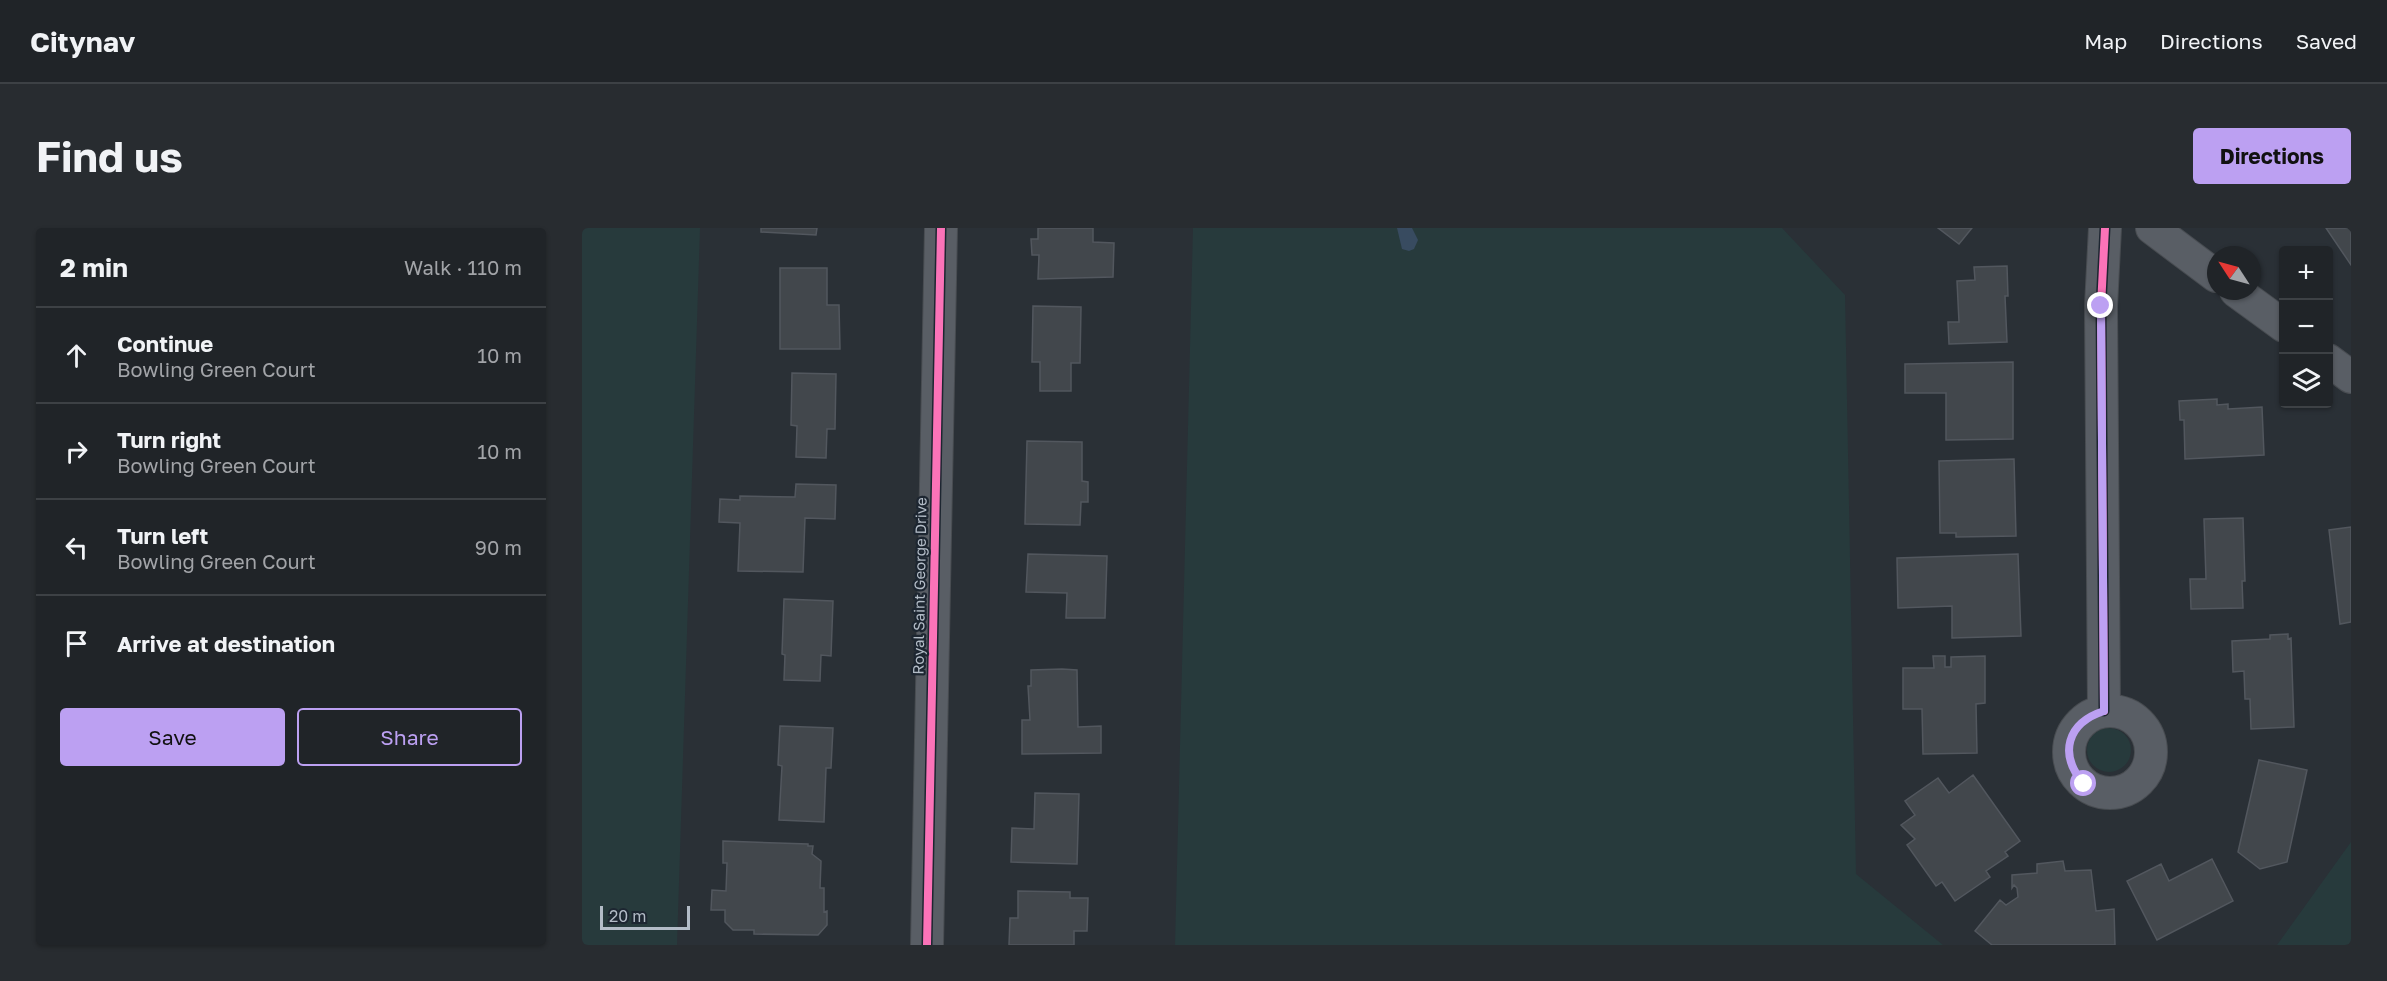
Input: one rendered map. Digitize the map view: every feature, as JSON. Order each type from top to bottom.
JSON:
[{"type":"street","name":"Royal Saint George Drive","points":[[927,945],[941,228]]},
{"type":"street","points":[[2104,711],[2101,306],[2105,228]]},
{"type":"street","points":[[2152,228],[2207,269]]},
{"type":"street","points":[[2248,300],[2279,323]]},
{"type":"street","points":[[2333,364],[2351,377]]},
{"type":"shaded area","points":[[582,228],[700,228],[677,945],[582,945]]},
{"type":"shaded area","points":[[1193,228],[1782,228],[1845,295],[1856,874],[1943,945],[1175,945]]},
{"type":"shaded area","points":[[2109,728],[2124,735],[2131,750],[2124,765],[2109,772],[2094,765],[2087,750],[2094,735]]},
{"type":"shaded area","points":[[2351,842],[2351,945],[2277,945]]},
{"type":"water","points":[[1397,228],[1412,228],[1418,240],[1414,249],[1409,251],[1402,249]]},
{"type":"building","points":[[761,228],[817,228],[816,235],[761,232]]},
{"type":"building","points":[[1038,228],[1093,228],[1093,242],[1114,243],[1113,277],[1038,279],[1039,255],[1032,255],[1031,239],[1038,239]]},
{"type":"building","points":[[1938,228],[1972,228],[1959,244]]},
{"type":"building","points":[[2326,228],[2351,228],[2351,265]]},
{"type":"building","points":[[2007,266],[2008,296],[2005,296],[2007,342],[1949,344],[1948,322],[1959,322],[1957,281],[1975,280],[1974,267]]},
{"type":"building","points":[[780,268],[827,268],[827,305],[839,305],[840,349],[780,349]]},
{"type":"building","points":[[1033,306],[1081,307],[1080,363],[1071,363],[1071,391],[1040,391],[1040,362],[1032,362]]},
{"type":"building","points":[[2013,362],[2013,439],[1946,440],[1946,393],[1905,393],[1905,364]]},
{"type":"building","points":[[792,373],[836,374],[835,429],[827,429],[826,458],[796,457],[797,426],[791,425]]},
{"type":"building","points":[[2217,399],[2217,405],[2228,404],[2228,409],[2262,407],[2264,455],[2185,459],[2184,420],[2180,420],[2179,401]]},
{"type":"building","points":[[1027,441],[1082,442],[1082,481],[1088,482],[1088,502],[1081,502],[1080,525],[1025,524]]},
{"type":"building","points":[[2014,459],[2016,536],[1956,537],[1956,533],[1940,533],[1939,461]]},
{"type":"building","points":[[796,484],[836,485],[835,519],[805,518],[803,572],[738,571],[740,523],[719,522],[720,499],[740,500],[740,496],[795,497]]},
{"type":"building","points":[[2243,518],[2245,581],[2242,581],[2243,608],[2191,609],[2190,579],[2206,579],[2204,519]]},
{"type":"building","points":[[2351,527],[2351,622],[2340,624],[2329,530]]},
{"type":"building","points":[[1028,554],[1107,556],[1105,618],[1066,618],[1067,593],[1026,592]]},
{"type":"building","points":[[2018,554],[2021,636],[1952,638],[1952,606],[1898,608],[1897,558]]},
{"type":"building","points":[[784,599],[833,601],[831,656],[821,655],[820,681],[784,680],[785,655],[782,654]]},
{"type":"building","points":[[2288,634],[2288,639],[2291,638],[2294,727],[2251,729],[2250,699],[2245,699],[2244,671],[2233,672],[2232,641],[2270,639],[2270,635]]},
{"type":"building","points":[[1933,656],[1945,656],[1945,667],[1951,667],[1951,657],[1985,656],[1985,703],[1976,704],[1977,753],[1923,754],[1922,709],[1903,709],[1903,668],[1934,668]]},
{"type":"building","points":[[1031,670],[1077,670],[1078,727],[1101,726],[1101,753],[1022,754],[1022,720],[1030,720],[1028,686],[1031,686]]},
{"type":"building","points":[[780,726],[833,728],[831,768],[826,768],[824,822],[779,820],[782,766],[778,765]]},
{"type":"building","points":[[2259,760],[2307,770],[2287,862],[2260,869],[2238,852]]},
{"type":"building","points":[[1973,775],[2020,841],[2005,852],[2008,856],[1986,871],[1990,877],[1955,901],[1942,882],[1936,886],[1907,845],[1915,839],[1901,825],[1915,815],[1905,801],[1938,778],[1949,793]]},
{"type":"building","points":[[1035,793],[1079,794],[1077,864],[1011,862],[1012,828],[1034,829]]},
{"type":"building","points":[[723,841],[813,846],[812,854],[821,861],[820,888],[824,888],[824,912],[827,911],[827,925],[818,935],[754,934],[754,930],[733,930],[725,922],[725,910],[711,910],[712,890],[726,891],[727,863],[723,863]]},
{"type":"building","points":[[2212,859],[2233,901],[2157,940],[2127,881],[2161,864],[2169,881]]},
{"type":"building","points":[[2063,861],[2065,871],[2091,870],[2096,911],[2114,909],[2115,945],[1992,945],[1975,931],[2000,900],[2006,905],[2018,897],[2017,888],[2014,885],[2012,888],[2012,875],[2037,873],[2037,864]]},
{"type":"building","points":[[1018,891],[1070,892],[1070,898],[1088,898],[1087,931],[1074,931],[1074,945],[1009,945],[1010,918],[1018,918]]},
{"type":"cycle path","points":[[927,945],[941,228]]},
{"type":"cycle path","points":[[2104,711],[2101,306],[2105,228]]},
{"type":"route","points":[[2084,784],[2075,774],[2070,761],[2069,748],[2072,734],[2080,723],[2104,711],[2101,306]]}]
